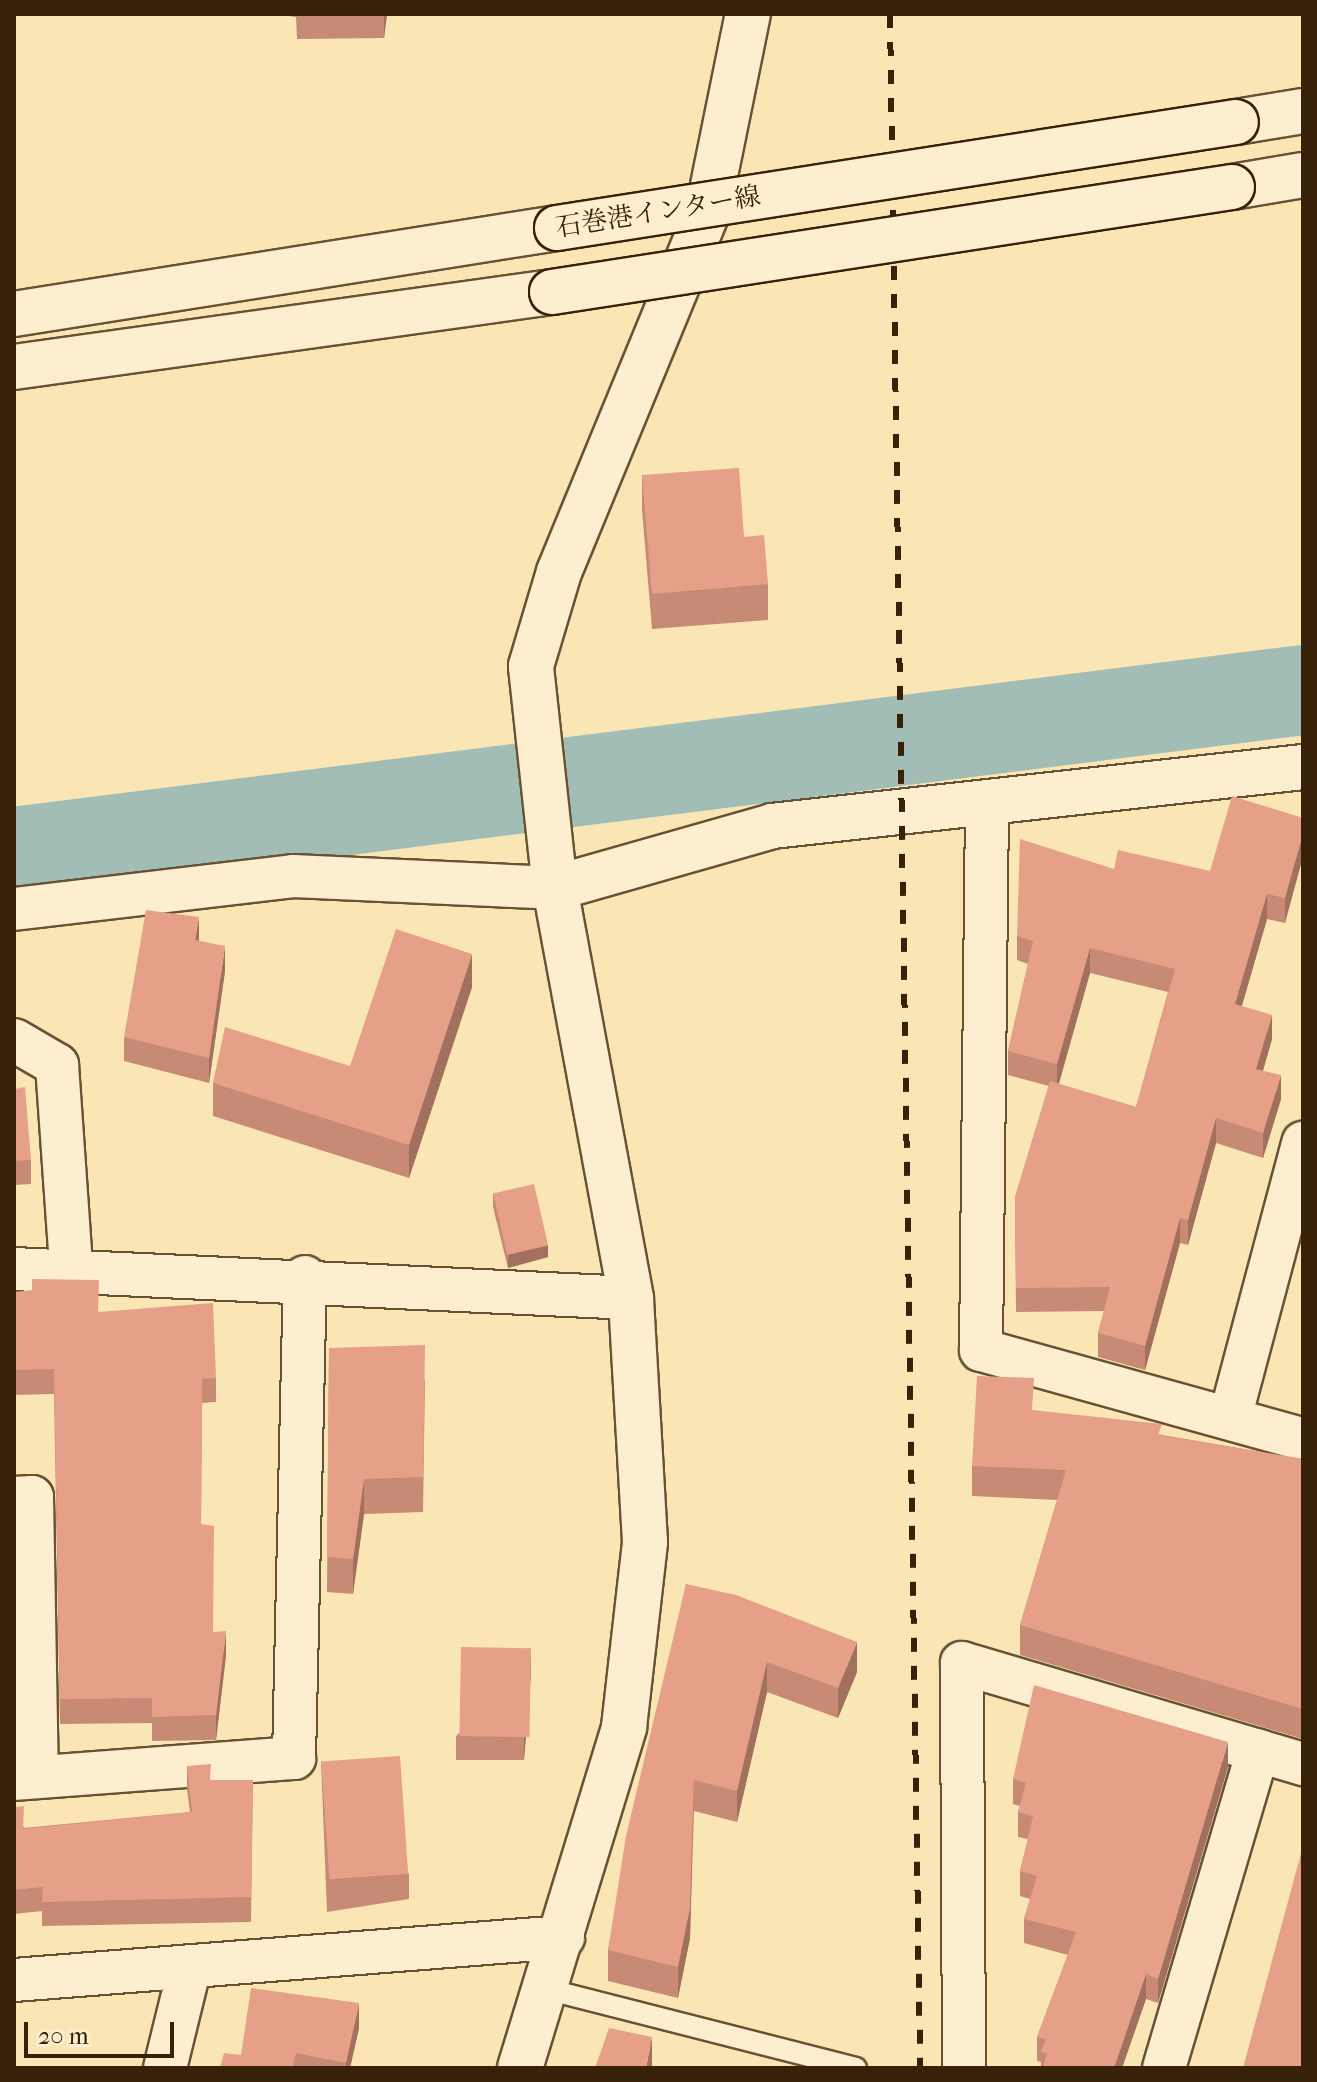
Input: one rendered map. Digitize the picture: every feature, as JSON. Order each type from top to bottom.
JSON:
[{"type":"street","points":[[520,2068],[563,1937],[624,1727],[645,1542],[631,1298],[553,867],[533,710],[531,666],[559,572],[708,210],[748,14]]},
{"type":"street","name":"石巻港インター線","points":[[14,314],[1303,111]]},
{"type":"street","points":[[14,367],[552,292],[1303,175]]},
{"type":"street","points":[[14,909],[293,876],[553,867],[772,826],[987,805],[1303,767]]},
{"type":"street","points":[[987,805],[981,1350],[1303,1439]]},
{"type":"street","points":[[14,1040],[57,1065],[71,1266]]},
{"type":"street","points":[[1230,1418],[1303,1143]]},
{"type":"street","points":[[14,1269],[71,1266],[631,1298]]},
{"type":"street","points":[[14,1498],[32,1497],[26,1778],[294,1758],[305,1277]]},
{"type":"street","points":[[964,2068],[962,1663],[1303,1764]]},
{"type":"street","points":[[1164,2068],[1258,1751]]},
{"type":"street","points":[[14,1980],[189,1970],[563,1937]]},
{"type":"street","points":[[165,2068],[189,1970]]},
{"type":"lane","points":[[546,1989],[856,2068]]},
{"type":"building","points":[[739,468],[744,537],[764,535],[768,584],[652,594],[642,475]]},
{"type":"building","points":[[1232,796],[1303,818],[1303,833],[1285,898],[1267,894],[1235,1004],[1272,1015],[1256,1069],[1281,1075],[1263,1133],[1216,1118],[1188,1220],[1180,1218],[1145,1346],[1098,1333],[1110,1287],[1016,1288],[1015,1197],[1050,1081],[1136,1107],[1175,969],[1090,948],[1057,1064],[1008,1051],[1033,941],[1017,936],[1020,839],[1114,869],[1118,850],[1210,871]]},
{"type":"building","points":[[146,910],[199,917],[195,940],[225,946],[209,1058],[124,1037]]},
{"type":"building","points":[[396,929],[472,954],[409,1145],[213,1083],[225,1027],[350,1066]]},
{"type":"building","points":[[25,1087],[31,1160],[14,1161],[14,1089]]},
{"type":"building","points":[[534,1184],[548,1245],[507,1255],[493,1193]]},
{"type":"building","points":[[32,1279],[99,1280],[98,1312],[213,1303],[216,1378],[202,1379],[201,1524],[214,1526],[213,1632],[226,1631],[216,1715],[152,1717],[152,1698],[60,1699],[54,1369],[14,1370],[14,1292],[32,1290]]},
{"type":"building","points":[[425,1345],[423,1477],[364,1479],[353,1559],[327,1557],[329,1348]]},
{"type":"building","points":[[977,1376],[1034,1378],[1032,1410],[1162,1424],[1158,1435],[1303,1459],[1303,1709],[1020,1625],[1066,1470],[972,1466]]},
{"type":"building","points":[[686,1584],[736,1595],[857,1642],[838,1688],[767,1662],[737,1791],[694,1780],[690,1908],[678,1967],[608,1950],[626,1836]]},
{"type":"building","points":[[461,1647],[531,1648],[529,1737],[459,1736]]},
{"type":"building","points":[[1034,1685],[1228,1742],[1158,1979],[1146,1974],[1114,2068],[1043,2068],[1047,2053],[1041,2052],[1046,2039],[1037,2037],[1076,1932],[1024,1919],[1037,1876],[1020,1871],[1033,1816],[1018,1812],[1026,1783],[1013,1779]]},
{"type":"building","points":[[400,1756],[408,1874],[329,1879],[321,1762]]},
{"type":"building","points":[[211,1764],[210,1780],[253,1780],[251,1897],[42,1902],[43,1887],[14,1890],[14,1807],[24,1806],[23,1829],[192,1812],[187,1766]]},
{"type":"building","points":[[1303,1846],[1303,2068],[1243,2068]]},
{"type":"building","points":[[251,1988],[359,2003],[346,2063],[296,2053],[292,2068],[220,2068],[224,2053],[241,2055]]},
{"type":"building","points":[[609,2028],[652,2037],[646,2068],[595,2068]]},
{"type":"waterway","points":[[14,852],[1303,690]]},
{"type":"railway","points":[[890,14],[920,2068]]}]
